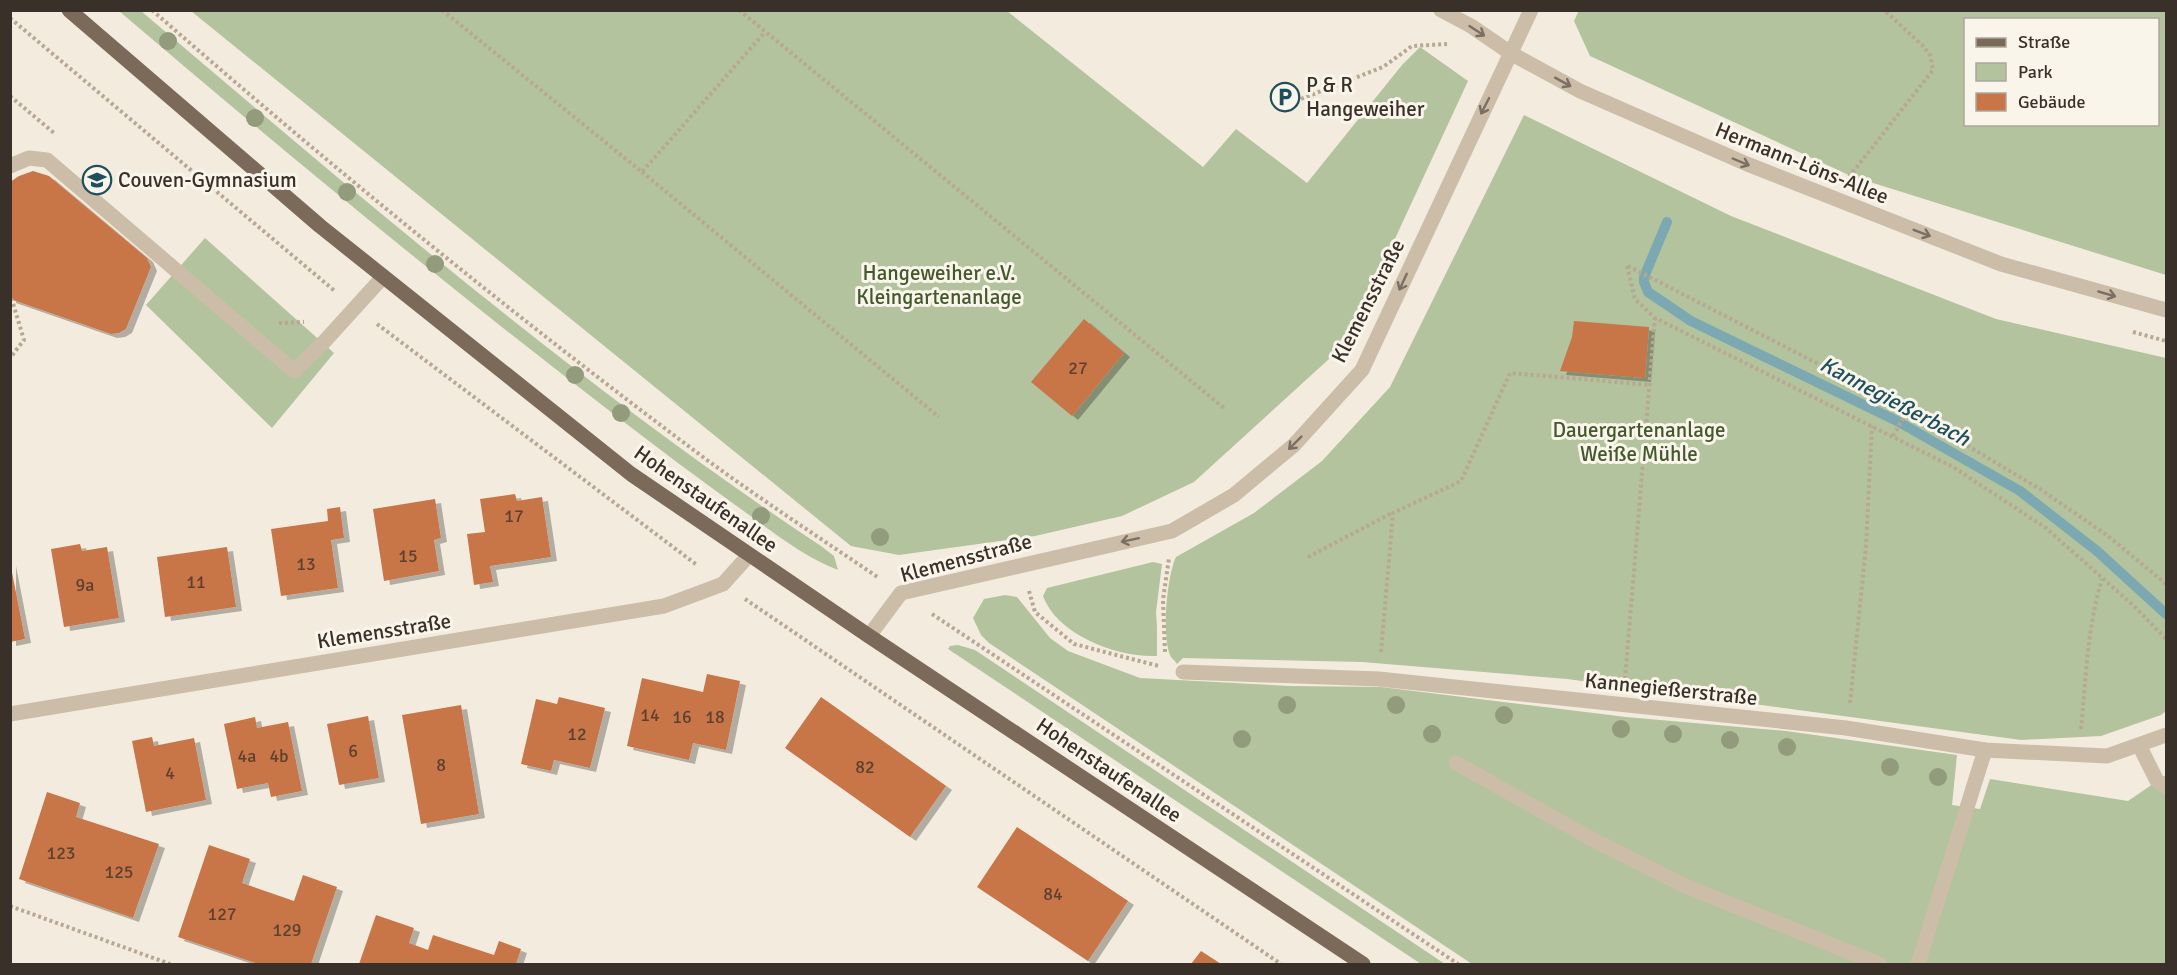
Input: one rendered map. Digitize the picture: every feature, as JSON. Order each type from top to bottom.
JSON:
[{"type":"main road","name":"Hohenstaufenallee","points":[[69,10],[320,226],[631,474],[869,636],[1363,964]]},
{"type":"street","name":"Hermann-Löns-Allee","points":[[1441,10],[1471,26],[1512,54],[1580,91],[1747,164],[2001,264],[2166,310]]},
{"type":"street","name":"Klemensstraße","points":[[869,636],[901,593],[1172,531],[1234,495],[1294,445],[1362,370],[1531,10]]},
{"type":"street","points":[[10,166],[29,158],[47,160],[294,372],[324,343],[383,277]]},
{"type":"street","name":"Klemensstraße","points":[[10,714],[664,606],[723,584],[749,555]]},
{"type":"street","name":"Kannegießerstraße","points":[[1183,672],[1379,680],[1846,728],[1985,750],[2107,756],[2166,735]]},
{"type":"street","points":[[2139,746],[2157,781],[2166,787]]},
{"type":"street","points":[[1918,964],[1985,750]]},
{"type":"street","points":[[1456,763],[1588,837],[1683,885],[1879,964]]},
{"type":"path","points":[[152,10],[381,204],[705,458],[901,593],[1458,964]]},
{"type":"path","points":[[442,10],[939,417]]},
{"type":"path","points":[[739,10],[1224,408]]},
{"type":"path","points":[[1832,199],[1933,70],[1930,55],[1926,50],[1884,10]]},
{"type":"path","points":[[1301,99],[1383,67],[1413,46],[1452,44],[1471,26]]},
{"type":"path","points":[[642,172],[765,32]]},
{"type":"path","points":[[2166,584],[2108,536],[2043,491],[1908,410],[1627,266],[1635,298],[1655,318],[1953,467],[2046,528],[2135,607],[2166,639]]},
{"type":"path","points":[[10,300],[12,300],[24,340],[10,358]]},
{"type":"path","points":[[1622,706],[1655,318]]},
{"type":"path","points":[[1308,557],[1392,513],[1461,481],[1510,373],[1651,385]]},
{"type":"path","points":[[1893,436],[1908,410]]},
{"type":"path","points":[[1846,728],[1866,546],[1872,426]]},
{"type":"path","points":[[1379,680],[1392,513]]},
{"type":"path","points":[[1166,668],[1163,600],[1172,531]]},
{"type":"path","points":[[1021,564],[1035,612],[1074,644],[1183,672]]},
{"type":"path","points":[[2096,756],[2081,730],[2088,647],[2095,601],[2102,579]]},
{"type":"path","points":[[10,906],[170,964]]},
{"type":"green space","points":[[1579,10],[2166,11],[2166,275],[1851,176],[1590,56],[1574,21]]},
{"type":"green space","points":[[119,11],[141,11],[473,289],[644,421],[834,556],[838,570],[799,550],[774,533],[556,370],[367,218]]},
{"type":"green space","name":"Hangeweiher e.V. Kleingartenanlage","points":[[191,11],[1007,11],[1203,167],[1236,129],[1307,183],[1402,65],[1420,47],[1468,81],[1368,297],[1329,359],[1194,482],[1122,516],[1035,536],[899,555],[851,546]]},
{"type":"green space","name":"Dauergartenanlage Weiße Mühle","points":[[1524,115],[1731,216],[1996,319],[2166,358],[2166,711],[2161,715],[2101,736],[2021,740],[1567,679],[1362,662],[1183,658],[1177,664],[1171,657],[1166,636],[1166,607],[1176,557],[1254,513],[1322,461],[1390,387]]},
{"type":"green space","points":[[205,238],[334,353],[272,428],[146,305]]},
{"type":"green space","points":[[1153,562],[1162,564],[1156,612],[1157,656],[1141,656],[1107,648],[1075,633],[1050,610],[1043,596],[1047,588]]},
{"type":"green space","points":[[1005,595],[1017,597],[1050,638],[1068,651],[1140,678],[1290,686],[1381,687],[1626,717],[1786,731],[1957,755],[1952,805],[1980,809],[1990,779],[2128,801],[2166,775],[2166,964],[1472,964],[989,643],[981,635],[973,618],[984,599]]},
{"type":"green space","points":[[958,645],[975,650],[1445,964],[1421,964],[948,649],[950,646]]},
{"type":"building","points":[[33,171],[49,176],[147,258],[151,267],[126,329],[119,333],[111,334],[10,299],[10,182]]},
{"type":"building","points":[[1084,319],[1124,353],[1072,416],[1031,382]]},
{"type":"building","points":[[1574,321],[1649,327],[1645,378],[1560,371],[1572,337]]},
{"type":"building","points":[[515,494],[517,501],[542,497],[551,557],[490,566],[493,582],[474,585],[467,534],[485,532],[480,499]]},
{"type":"building","points":[[435,499],[441,538],[434,540],[439,571],[384,581],[373,509]]},
{"type":"building","points":[[340,507],[344,538],[331,540],[338,588],[281,596],[271,529],[328,521],[327,509]]},
{"type":"building","points":[[80,544],[82,551],[107,547],[119,618],[64,627],[51,549]]},
{"type":"building","points":[[227,547],[236,607],[165,617],[157,557]]},
{"type":"building","points":[[10,562],[25,639],[10,642]]},
{"type":"building","points":[[707,674],[740,681],[726,750],[693,743],[689,760],[627,746],[642,678],[703,692]]},
{"type":"building","points":[[559,697],[605,708],[590,768],[554,760],[551,771],[521,764],[536,699],[557,704]]},
{"type":"building","points":[[821,697],[946,786],[910,837],[785,748]]},
{"type":"building","points":[[461,705],[479,814],[421,824],[402,715]]},
{"type":"building","points":[[368,716],[379,778],[339,785],[327,724]]},
{"type":"building","points":[[255,717],[257,728],[288,722],[302,791],[271,797],[268,783],[237,789],[224,724]]},
{"type":"building","points":[[152,737],[154,746],[194,738],[206,800],[146,812],[132,741]]},
{"type":"building","points":[[47,792],[80,803],[76,817],[159,844],[133,918],[19,879]]},
{"type":"building","points":[[1017,827],[1128,901],[1088,961],[977,887]]},
{"type":"building","points":[[209,845],[250,859],[242,883],[294,901],[303,875],[337,887],[311,964],[258,964],[178,937]]},
{"type":"building","points":[[376,915],[414,928],[409,943],[428,950],[433,935],[494,955],[499,941],[521,949],[516,964],[359,964]]},
{"type":"building","points":[[1201,951],[1221,964],[1191,964]]},
{"type":"waterway","name":"Kannegießerbach","points":[[1667,222],[1644,277],[1648,292],[1691,321],[1897,421],[2020,491],[2097,551],[2166,614]]},
{"type":"place","name":"P & R Hangeweiher","points":[[1285,97]]},
{"type":"place","name":"Couven-Gymnasium","points":[[97,180]]}]
